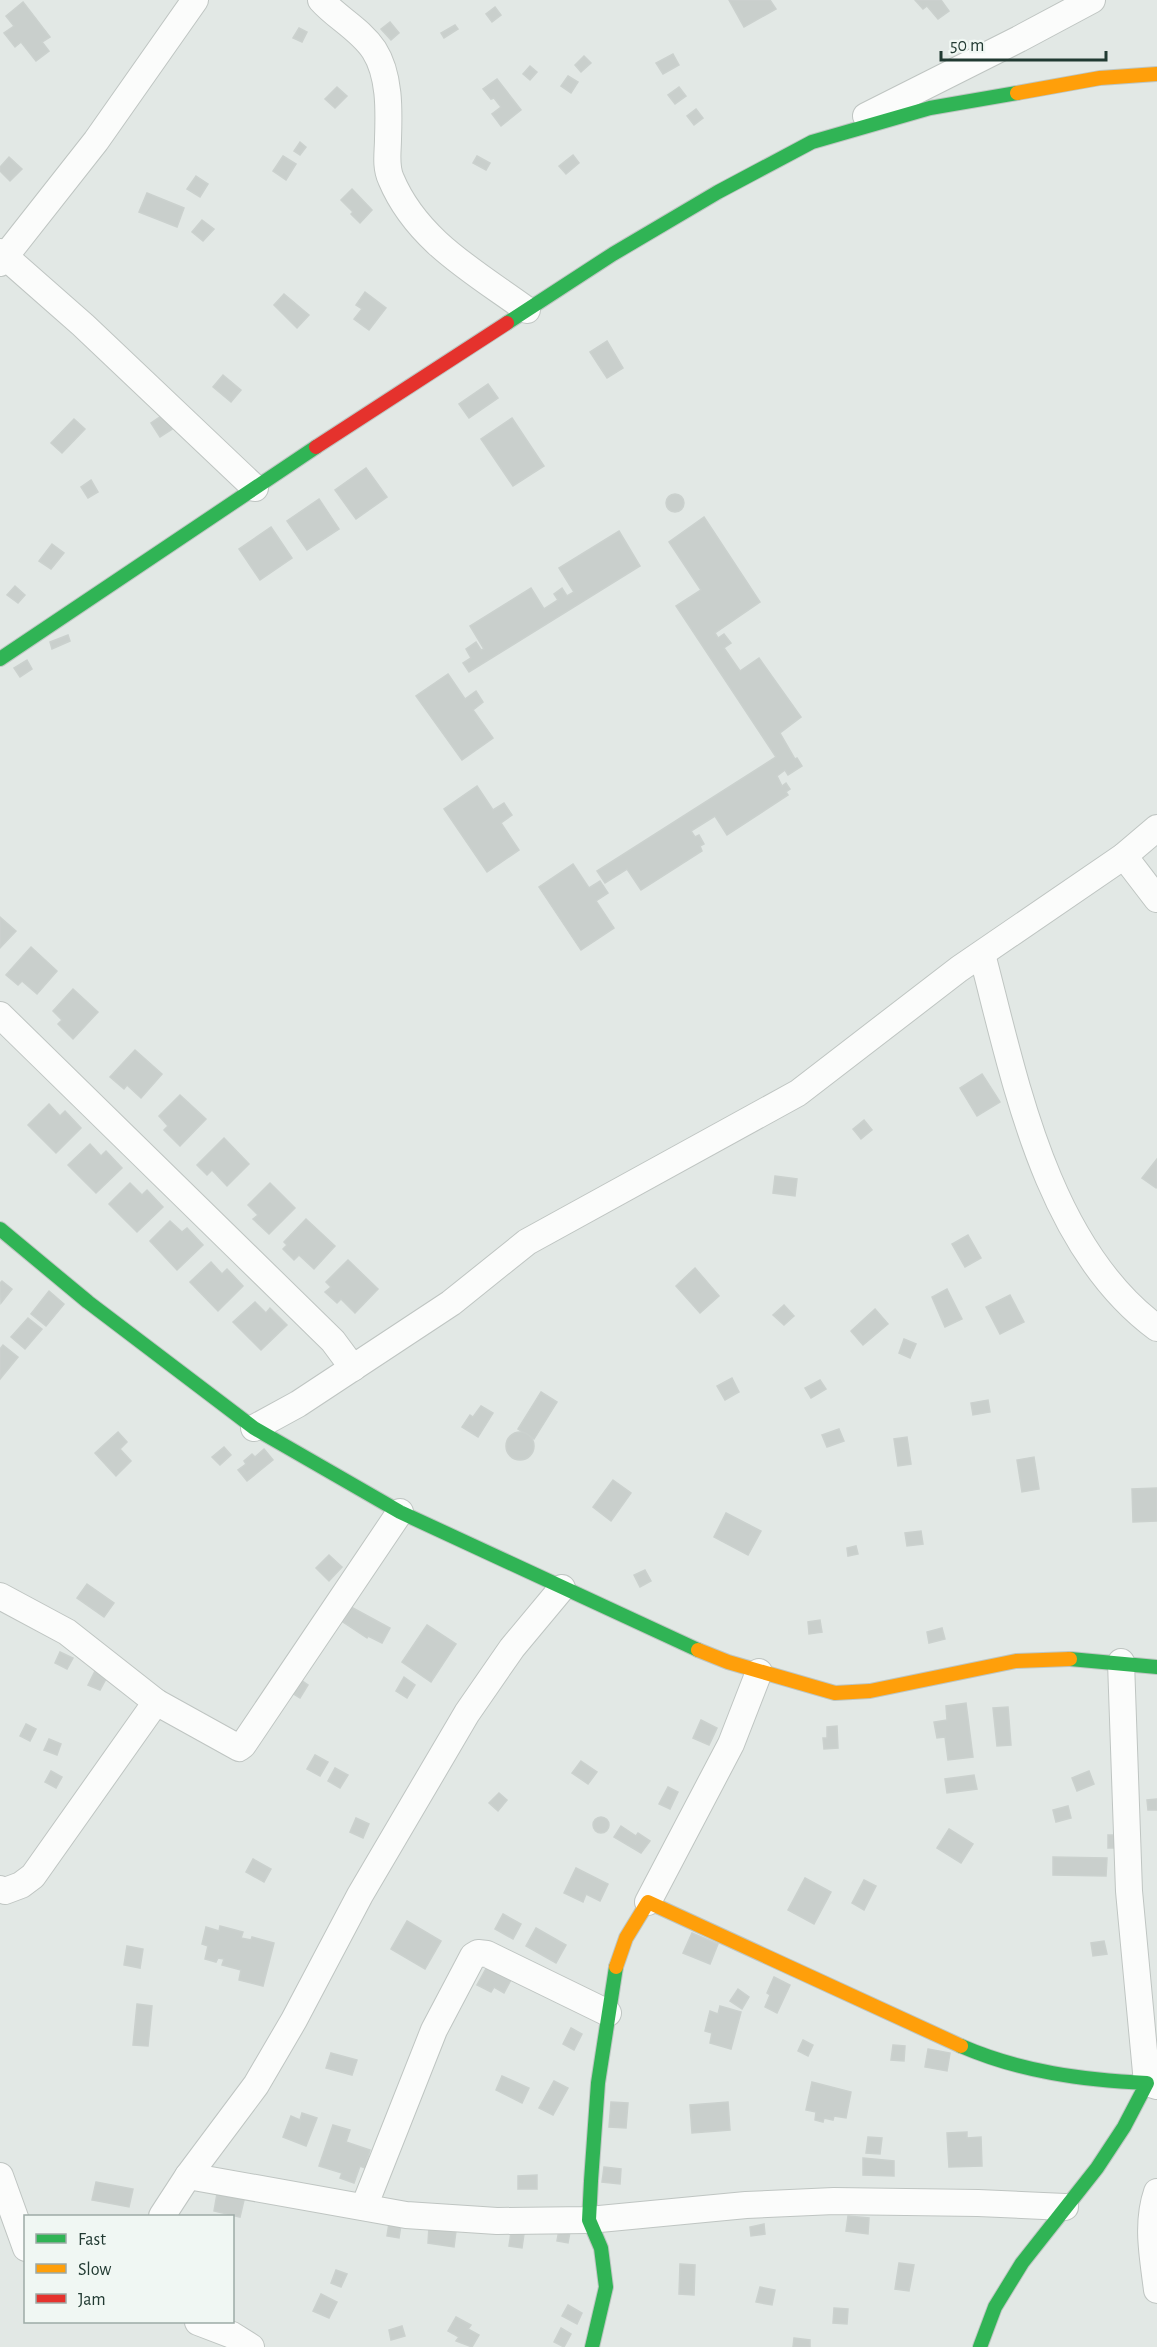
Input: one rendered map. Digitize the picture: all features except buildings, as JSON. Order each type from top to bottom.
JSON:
[{"type":"street","points":[[195,0],[96,141],[2,257],[83,325],[255,488]]},
{"type":"street","points":[[321,0],[366,39],[381,65],[387,90],[387,165],[395,187],[411,214],[437,245],[526,310]]},
{"type":"street","points":[[0,659],[255,488],[613,254],[718,192],[812,142],[1092,0]]},
{"type":"street","points":[[812,142],[930,108],[1100,78],[1157,74]]},
{"type":"street","points":[[254,1428],[353,1368],[385,1344],[451,1303],[526,1242],[798,1094],[982,954],[1124,856],[1157,828]]},
{"type":"street","points":[[1124,856],[1157,899]]},
{"type":"street","points":[[982,954],[1027,1121],[1063,1208],[1098,1268],[1120,1296],[1157,1328]]},
{"type":"street","points":[[0,1015],[333,1341],[353,1368]]},
{"type":"street","points":[[0,1229],[88,1302],[254,1428],[400,1512],[728,1662],[835,1693],[870,1691],[1016,1661],[1072,1659],[1157,1667]]},
{"type":"street","points":[[0,1596],[67,1632],[156,1702],[239,1748],[400,1512]]},
{"type":"street","points":[[163,2215],[188,2176],[256,2085],[294,2020],[360,1895],[467,1713],[512,1648],[562,1588]]},
{"type":"street","points":[[980,2347],[995,2307],[1012,2278],[1097,2168],[1152,2085],[1129,1891],[1121,1662]]},
{"type":"street","points":[[592,2347],[606,2287],[601,2248],[590,2220],[598,2083],[618,1957],[626,1938],[648,1902],[731,1744],[759,1672]]},
{"type":"street","points":[[0,1888],[5,1891],[21,1885],[33,1876],[156,1702]]},
{"type":"street","points":[[648,1902],[951,2042],[999,2061],[1049,2074],[1094,2081],[1152,2085]]},
{"type":"street","points":[[364,2207],[434,2030],[473,1956],[478,1953],[487,1954],[608,2013]]},
{"type":"street","points":[[0,2176],[24,2242]]},
{"type":"street","points":[[188,2176],[406,2215],[454,2219],[590,2220],[746,2205],[834,2201],[978,2202],[1065,2207]]},
{"type":"street","points":[[1157,2192],[1150,2234],[1157,2290]]},
{"type":"street","points":[[201,2323],[232,2335],[251,2347]]},
{"type":"traffic: fast","points":[[507,323],[613,254],[718,192],[812,142],[930,108],[1017,93]]},
{"type":"traffic: fast","points":[[0,659],[316,447]]},
{"type":"traffic: fast","points":[[0,1229],[88,1302],[254,1428],[400,1512],[698,1650]]},
{"type":"traffic: fast","points":[[1070,1659],[1157,1667]]},
{"type":"traffic: fast","points":[[592,2347],[606,2287],[601,2248],[589,2220],[591,2181],[598,2083],[616,1967]]},
{"type":"traffic: fast","points":[[961,2046],[1006,2062],[1052,2073],[1099,2080],[1147,2083],[1124,2127],[1097,2168],[1022,2263],[995,2307],[980,2347]]},
{"type":"traffic: slow","points":[[1017,93],[1100,78],[1157,74]]},
{"type":"traffic: slow","points":[[698,1650],[728,1662],[835,1693],[870,1691],[1016,1661],[1070,1659]]},
{"type":"traffic: slow","points":[[616,1967],[626,1938],[648,1902],[961,2046]]},
{"type":"traffic: jam","points":[[316,447],[507,323]]}]
